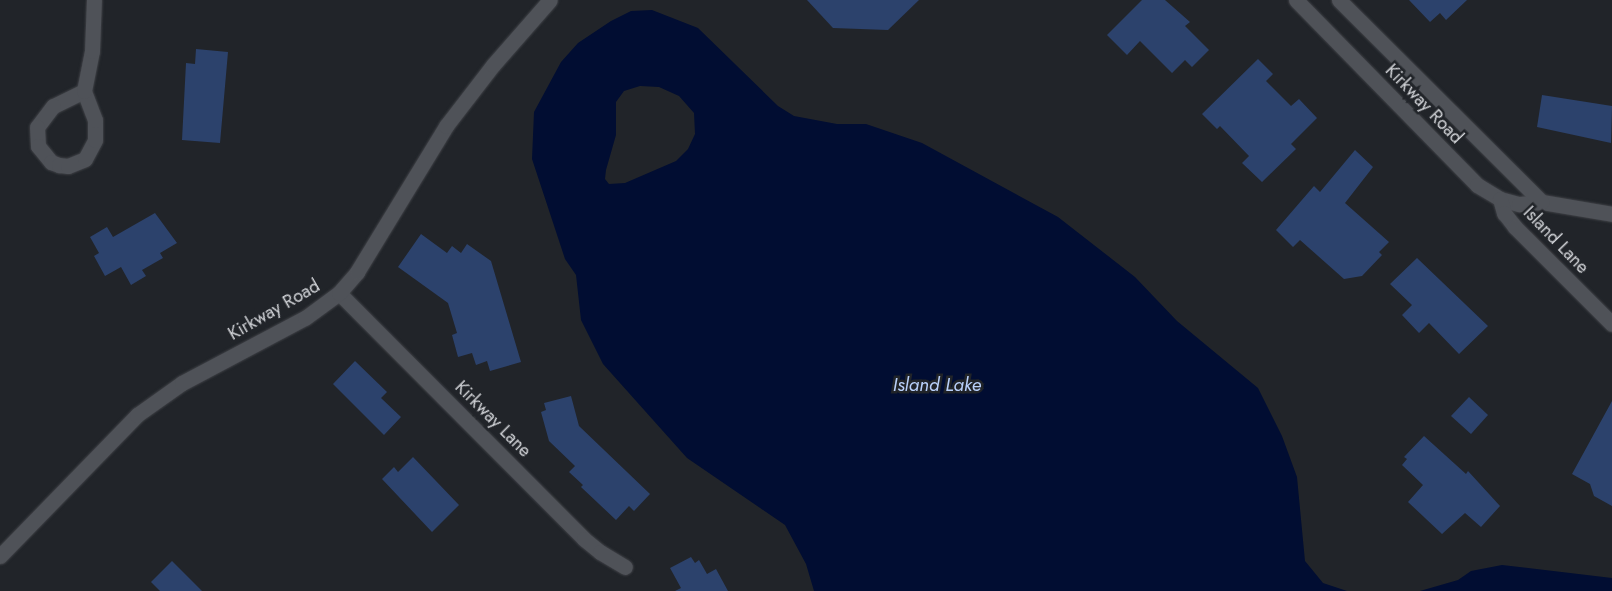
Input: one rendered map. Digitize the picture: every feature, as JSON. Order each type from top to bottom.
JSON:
[{"type":"street","points":[[84,91],[53,106],[39,121],[35,135],[38,146],[51,162],[68,166],[77,164],[91,152],[97,129],[84,91],[92,51],[94,0]]},
{"type":"street","name":"Kirkway Road","points":[[0,556],[137,415],[182,383],[305,318],[339,294],[362,264],[446,126],[493,64],[550,0]]},
{"type":"street","name":"Kirkway Road","points":[[1296,0],[1477,185],[1500,199],[1519,204],[1542,202],[1612,214]]},
{"type":"street","name":"Kirkway Road","points":[[1339,0],[1542,202]]},
{"type":"street","name":"Island Lane","points":[[1500,199],[1504,213],[1515,227],[1612,324]]},
{"type":"street","name":"Kirkway Lane","points":[[339,294],[584,539],[600,552],[625,567]]},
{"type":"water","name":"Island Lake","points":[[652,10],[698,28],[778,106],[794,116],[837,124],[866,124],[922,143],[1058,217],[1135,277],[1177,321],[1258,388],[1282,436],[1297,477],[1305,561],[1323,583],[1347,591],[814,591],[806,564],[785,525],[687,458],[603,364],[581,320],[576,275],[565,259],[532,159],[534,112],[561,62],[578,43],[611,21],[631,11]],"holes":[[[640,86],[659,87],[679,96],[694,113],[695,134],[688,149],[676,161],[625,183],[609,184],[605,179],[616,135],[616,102],[624,91]]]},
{"type":"water","points":[[1502,565],[1612,578],[1612,591],[1420,591],[1458,580],[1471,571]]},
{"type":"building","points":[[807,0],[919,0],[888,30],[833,28]]},
{"type":"building","points":[[1142,0],[1165,0],[1190,22],[1185,26],[1209,50],[1192,67],[1185,60],[1172,73],[1140,41],[1127,55],[1107,35]]},
{"type":"building","points":[[1409,0],[1467,0],[1446,20],[1440,13],[1430,22]]},
{"type":"building","points":[[196,49],[228,52],[220,143],[182,140],[186,63],[195,64]]},
{"type":"building","points":[[1258,59],[1273,74],[1266,81],[1291,106],[1299,99],[1317,118],[1291,144],[1296,149],[1262,182],[1242,163],[1249,156],[1220,126],[1217,129],[1202,114]]},
{"type":"building","points":[[1542,95],[1612,106],[1611,143],[1537,127]]},
{"type":"building","points":[[1355,150],[1373,167],[1345,203],[1389,242],[1379,252],[1382,255],[1362,276],[1344,279],[1300,240],[1293,247],[1276,230],[1314,186],[1320,192]]},
{"type":"building","points":[[155,213],[177,243],[160,253],[163,258],[142,270],[146,276],[131,285],[121,267],[105,276],[94,256],[99,253],[90,237],[107,227],[113,237]]},
{"type":"building","points":[[421,234],[447,253],[452,246],[461,253],[467,244],[491,261],[521,362],[490,371],[487,361],[476,365],[472,353],[458,357],[452,335],[457,333],[448,303],[398,267]]},
{"type":"building","points":[[1417,258],[1488,326],[1459,354],[1429,323],[1419,333],[1402,315],[1412,305],[1390,284]]},
{"type":"building","points":[[355,361],[387,392],[381,398],[401,417],[384,435],[333,384]]},
{"type":"building","points":[[571,396],[579,426],[650,494],[634,511],[629,506],[616,520],[581,487],[583,485],[569,472],[575,466],[549,441],[541,412],[546,410],[544,403]]},
{"type":"building","points":[[1469,397],[1488,415],[1471,434],[1451,416]]},
{"type":"building","points":[[1612,401],[1612,506],[1594,496],[1590,484],[1572,474]]},
{"type":"building","points":[[1424,436],[1466,474],[1468,471],[1500,506],[1481,527],[1465,513],[1442,534],[1408,502],[1423,485],[1402,465],[1407,459],[1404,457]]},
{"type":"building","points":[[413,457],[459,505],[432,532],[382,479],[394,467],[398,472]]},
{"type":"building","points":[[691,557],[695,563],[699,560],[707,574],[716,569],[728,591],[675,591],[681,588],[670,568]]},
{"type":"building","points":[[172,561],[202,591],[160,591],[151,582]]}]
